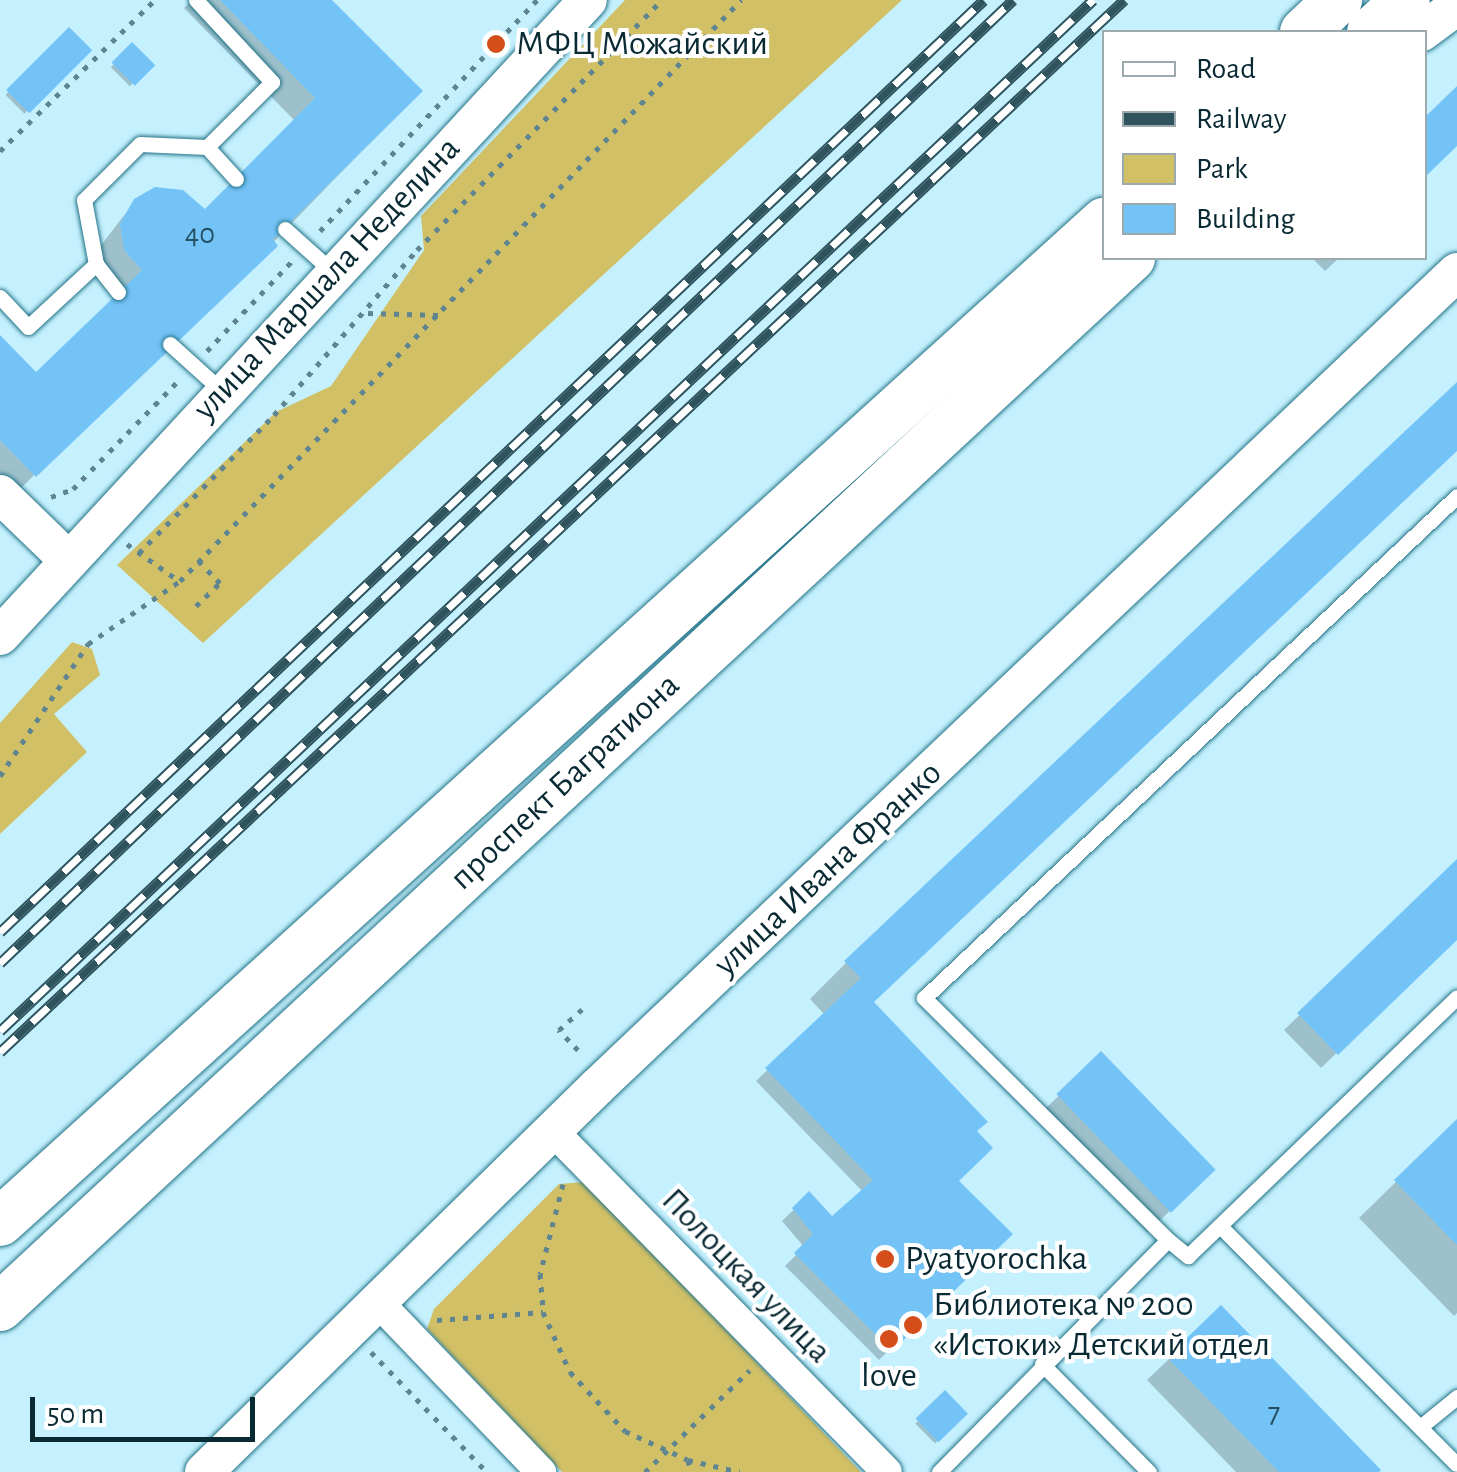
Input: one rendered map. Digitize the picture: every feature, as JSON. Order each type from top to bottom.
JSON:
[{"type":"main road","points":[[1306,30],[1338,0]]},
{"type":"main road","points":[[1373,30],[1406,0]]},
{"type":"main road","name":"проспект Багратиона","points":[[0,1222],[1102,224]]},
{"type":"main road","name":"проспект Багратиона","points":[[0,1306],[1129,260]]},
{"type":"street","name":"улица Маршала Неделина","points":[[0,636],[222,391],[588,0]]},
{"type":"street","points":[[1425,30],[1457,6]]},
{"type":"street","name":"улица Ивана Франко","points":[[204,1472],[553,1131],[1457,272]]},
{"type":"street","points":[[0,494],[68,560]]},
{"type":"street","name":"Полоцкая улица","points":[[553,1131],[886,1472]]},
{"type":"street","points":[[378,1302],[541,1472]]},
{"type":"lane","points":[[196,0],[272,82],[207,147]]},
{"type":"lane","points":[[118,292],[96,264],[84,200],[140,144],[207,147],[236,180]]},
{"type":"lane","points":[[285,229],[334,273]]},
{"type":"lane","points":[[0,297],[28,327],[96,264]]},
{"type":"lane","points":[[170,344],[222,391]]},
{"type":"lane","points":[[1457,496],[924,998],[1188,1256],[1457,997]]},
{"type":"lane","points":[[1444,1010],[1457,1023]]},
{"type":"lane","points":[[1220,1226],[1456,1463],[1448,1472]]},
{"type":"lane","points":[[939,1472],[1168,1240]]},
{"type":"lane","points":[[1042,1364],[1149,1472]]},
{"type":"lane","points":[[1420,1427],[1457,1397]]},
{"type":"path","points":[[0,151],[154,0]]},
{"type":"path","points":[[28,520],[45,499],[73,489],[537,0]]},
{"type":"path","points":[[139,553],[368,312],[417,250],[662,0]]},
{"type":"path","points":[[0,776],[88,644],[198,560],[742,0]]},
{"type":"path","points":[[368,312],[439,315]]},
{"type":"path","points":[[196,606],[220,583],[198,560]]},
{"type":"path","points":[[578,1050],[559,1030],[582,1008]]},
{"type":"path","points":[[567,1171],[541,1253],[543,1312],[590,1400],[625,1430],[672,1448],[688,1460],[740,1472]]},
{"type":"path","points":[[434,1320],[543,1312]]},
{"type":"path","points":[[384,1364],[487,1472]]},
{"type":"path","points":[[644,1472],[754,1366]]},
{"type":"path","points":[[688,1460],[692,1472]]},
{"type":"green space","points":[[625,0],[902,0],[203,643],[117,565],[276,412],[331,386],[424,250],[421,216]]},
{"type":"green space","points":[[72,642],[92,649],[100,675],[54,714],[87,752],[0,834],[0,723]]},
{"type":"green space","points":[[585,1182],[861,1472],[562,1472],[427,1329],[434,1309],[559,1184]]},
{"type":"building","points":[[220,0],[332,0],[423,91],[273,239],[278,246],[36,477],[0,440],[0,335],[36,372],[142,270],[124,250],[120,224],[134,199],[155,187],[183,190],[205,209],[315,98]]},
{"type":"building","points":[[69,27],[92,50],[29,113],[6,90]]},
{"type":"building","points":[[132,42],[155,65],[135,86],[111,63]]},
{"type":"building","points":[[1457,86],[1457,146],[1427,175],[1427,115]]},
{"type":"building","points":[[1457,382],[1457,451],[874,1002],[988,1122],[977,1131],[993,1148],[959,1181],[1013,1234],[892,1351],[794,1253],[813,1234],[792,1208],[809,1191],[832,1216],[873,1180],[765,1068],[861,978],[844,961]]},
{"type":"building","points":[[1457,859],[1457,940],[1338,1055],[1297,1013]]},
{"type":"building","points":[[1101,1051],[1216,1170],[1171,1213],[1056,1094]]},
{"type":"building","points":[[1457,1119],[1457,1245],[1394,1180]]},
{"type":"building","points":[[1221,1305],[1379,1472],[1279,1472],[1167,1357]]},
{"type":"building","points":[[945,1390],[968,1414],[938,1442],[916,1418]]},
{"type":"railway","points":[[0,932],[984,0]]},
{"type":"railway","points":[[0,963],[1013,0]]},
{"type":"railway","points":[[0,1031],[1093,0]]},
{"type":"railway","points":[[0,1052],[1124,0]]},
{"type":"place","name":"МФЦ Можайский","points":[[496,44]]},
{"type":"place","name":"Pyatyorochka","points":[[885,1259]]},
{"type":"place","name":"Библиотека № 200 «Истоки» Детский отдел","points":[[913,1325]]},
{"type":"place","name":"love","points":[[889,1339]]}]
